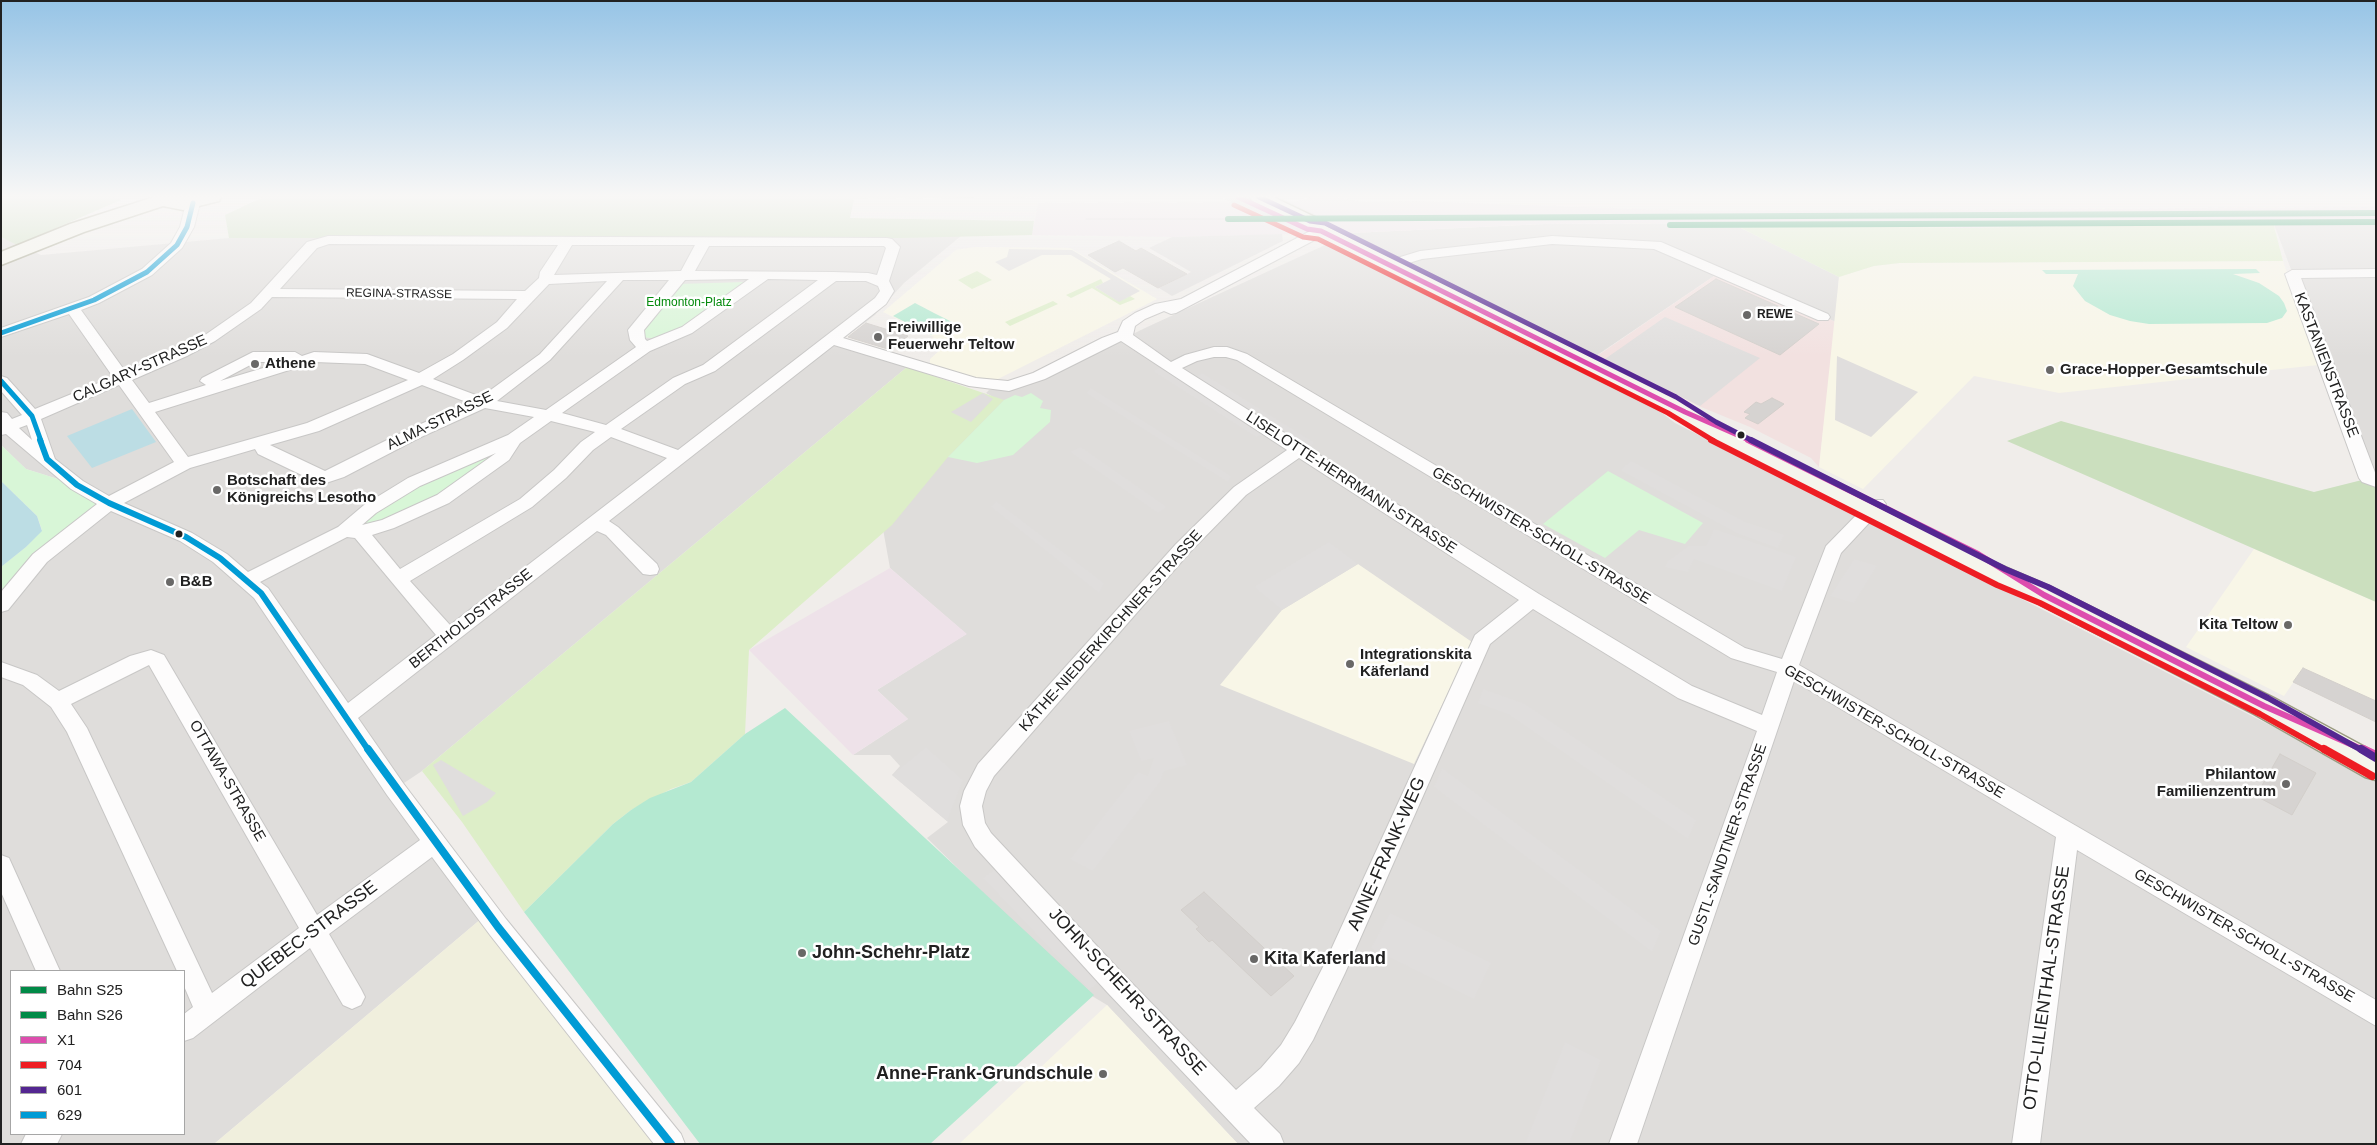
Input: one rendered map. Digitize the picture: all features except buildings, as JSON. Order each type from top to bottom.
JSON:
[{"type":"main road","points":[[1,259],[22,250]]},
{"type":"main road","points":[[1359,250],[1686,412],[1723,427],[2001,577],[2044,595],[2264,706],[2376,768]]},
{"type":"main road","points":[[2264,706],[2376,755]]},
{"type":"street","points":[[1,333],[72,308],[132,281],[172,250]]},
{"type":"street","name":"CALGARY-STRASSE","points":[[4,424],[32,416],[182,353],[210,338],[256,306],[307,250]]},
{"type":"street","points":[[546,280],[547,272],[562,250]]},
{"type":"street","points":[[645,348],[638,340],[636,330],[684,275],[699,250]]},
{"type":"street","points":[[1,605],[40,558],[109,503],[184,464],[261,443],[363,407],[421,379],[458,358],[502,325],[539,284],[546,280],[684,275],[833,276],[868,277],[885,286],[892,250]]},
{"type":"street","points":[[832,339],[975,383],[1009,386],[1039,376],[1107,341],[1130,340],[1132,332],[1267,250]]},
{"type":"street","points":[[1388,265],[1420,255],[1460,250]]},
{"type":"street","points":[[1669,250],[1823,317]]},
{"type":"street","name":"KASTANIENSTRASSE","points":[[2372,479],[2292,274],[2376,273]]},
{"type":"street","points":[[352,532],[370,509],[414,482],[514,439],[645,348],[687,330],[765,275]]},
{"type":"street","name":"ALMA-STRASSE","points":[[261,443],[264,450],[314,474],[326,477],[483,403],[525,374],[545,357],[619,276]]},
{"type":"street","points":[[398,579],[455,547],[526,503],[560,474],[587,446],[679,381],[709,368],[833,276]]},
{"type":"street","name":"BERTHOLDSTRASSE","points":[[346,716],[880,301],[885,286]]},
{"type":"street","name":"REGINA-STRASSE","points":[[268,293],[530,296]]},
{"type":"street","points":[[72,308],[184,464]]},
{"type":"street","name":"LISELOTTE-HERRMANN-STRASSE","points":[[1130,340],[1532,599],[1685,692],[1769,727]]},
{"type":"street","name":"GESCHWISTER-SCHOLL-STRASSE","points":[[1171,368],[1191,358],[1214,352],[1228,352],[1242,357],[1738,653],[1788,668],[2376,1014]]},
{"type":"street","points":[[146,409],[314,357],[367,359],[483,403],[559,417],[610,431],[680,457]]},
{"type":"street","points":[[1,381],[32,416],[47,459]]},
{"type":"street","points":[[4,424],[16,436],[77,485],[109,503],[186,537],[220,558],[261,593],[395,789],[498,926],[671,1144]]},
{"type":"street","points":[[248,580],[352,532],[388,524],[443,499],[503,456],[514,439]]},
{"type":"street","name":"KÄTHE-NIEDERKIRCHNER-STRASSE","points":[[983,840],[974,825],[971,806],[975,791],[986,770],[1196,535],[1240,491],[1300,450]]},
{"type":"street","name":"GUSTL-SANDTNER-STRASSE","points":[[1623,1144],[1788,668],[1833,550],[1874,507]]},
{"type":"street","points":[[596,522],[612,531],[650,569]]},
{"type":"street","points":[[352,532],[398,579],[449,637]]},
{"type":"street","name":"ANNE-FRANK-WEG","points":[[1236,1107],[1270,1077],[1290,1054],[1304,1031],[1337,965],[1482,640],[1532,599]]},
{"type":"street","name":"OTTAWA-STRASSE","points":[[58,700],[137,662],[151,657],[157,660],[352,997]]},
{"type":"street","points":[[1,669],[30,680],[58,700],[76,728],[208,1011]]},
{"type":"street","name":"OTTO-LILIENTHAL-STRASSE","points":[[2026,1144],[2068,833]]},
{"type":"street","name":"JOHN-SCHEHR-STRASSE","points":[[983,840],[1117,985],[1270,1144]]},
{"type":"street","name":"QUEBEC-STRASSE","points":[[185,1029],[314,930],[435,842]]},
{"type":"street","points":[[1,865],[48,970]]},
{"type":"street","points":[[35,1144],[47,1135]]},
{"type":"shaded area","points":[[1,250],[31,250],[41,255],[92,250],[943,250],[904,283],[875,315],[837,344],[907,367],[422,771],[395,789],[488,913],[214,1144],[1,1144],[1,605],[77,485],[26,469],[1,445]]},
{"type":"shaded area","points":[[955,250],[1074,250],[1157,299],[994,381],[985,381],[930,364],[930,359],[940,350],[928,341],[934,337],[883,312]]},
{"type":"shaded area","points":[[1009,250],[1073,250],[1140,291],[1119,302],[1095,287],[1111,279],[1071,255],[1042,255],[1009,271],[995,262],[1007,257]]},
{"type":"shaded area","points":[[1153,250],[1264,250],[1172,296],[1159,288],[1191,272]]},
{"type":"shaded area","points":[[1313,250],[1786,250],[1839,277],[1836,322],[1720,272],[1581,366],[1637,394],[1675,423],[2376,779],[2376,1144],[1238,1144],[1107,1005],[1082,990],[927,838],[948,822],[892,775],[900,766],[890,755],[853,755],[908,719],[877,690],[966,634],[890,568],[881,518],[995,398],[986,393],[989,390],[1017,389],[1034,383],[1145,328]]},
{"type":"shaded area","points":[[2284,250],[2376,250],[2376,481],[2327,364]]},
{"type":"shaded area","name":"Grace-Hopper-Gesamtschule","points":[[2283,261],[2318,365],[2059,393],[1974,376],[1863,489],[1819,467],[1839,277],[1874,266],[1900,263]]},
{"type":"shaded area","points":[[1720,272],[1836,322],[1819,467],[1811,458],[1750,427],[1701,407],[1597,356]]},
{"type":"shaded area","points":[[1665,317],[1760,358],[1700,406],[1605,359]]},
{"type":"shaded area","points":[[1837,356],[1918,392],[1871,437],[1835,420]]},
{"type":"shaded area","points":[[1161,367],[1265,433],[1256,437],[1153,371]]},
{"type":"shaded area","points":[[1202,373],[1315,443],[1307,448],[1196,377]]},
{"type":"shaded area","points":[[1091,388],[1231,476],[1228,482],[1086,393]]},
{"type":"shaded area","points":[[983,393],[993,399],[971,422],[951,412]]},
{"type":"shaded area","points":[[1081,447],[1167,507],[1158,513],[1070,452]]},
{"type":"shaded area","points":[[1631,461],[1745,522],[1784,535],[1778,548],[1739,534],[1620,470]]},
{"type":"shaded area","points":[[996,501],[1104,583],[1099,593],[991,507]]},
{"type":"shaded area","points":[[1714,529],[1796,557],[1782,591],[1694,559],[1688,572],[1665,567],[1668,561],[1688,546],[1706,546]]},
{"type":"shaded area","points":[[1329,542],[1358,564],[1282,610],[1254,587]]},
{"type":"shaded area","name":"Kita Teltow","points":[[2254,549],[2376,602],[2376,701],[2303,668],[2284,696],[2186,647]]},
{"type":"shaded area","points":[[1854,559],[1877,566],[1854,603],[1830,596]]},
{"type":"shaded area","name":"Integrationskita Käferland","points":[[1358,564],[1472,642],[1414,764],[1220,685],[1282,610]]},
{"type":"shaded area","points":[[890,568],[967,634],[877,690],[908,719],[853,755],[749,650]]},
{"type":"shaded area","points":[[1483,689],[1525,704],[1696,820],[1688,839],[1508,714],[1478,703]]},
{"type":"shaded area","points":[[1169,721],[1187,765],[1164,771],[1160,782],[1093,871],[1070,859],[1138,772],[1148,776],[1154,758],[1141,761],[1129,731]]},
{"type":"shaded area","points":[[926,747],[963,780],[947,821],[892,775]]},
{"type":"shaded area","points":[[441,760],[496,793],[487,802],[463,816],[433,765]]},
{"type":"shaded area","points":[[1442,768],[1661,931],[1652,952],[1434,787]]},
{"type":"shaded area","points":[[997,868],[1103,979],[1089,990],[983,878]]},
{"type":"shaded area","points":[[1390,913],[1491,963],[1474,999],[1371,948]]},
{"type":"shaded area","name":"Anne-Frank-Grundschule","points":[[1107,1005],[1238,1144],[959,1144]]},
{"type":"shaded area","points":[[1565,1042],[1601,1060],[1569,1144],[1525,1144]]},
{"type":"green space","points":[[1786,250],[2280,250],[2283,261],[1900,263],[1874,266],[1839,277]]},
{"type":"green space","points":[[2256,269],[2260,273],[2233,274],[2259,283],[2279,296],[2287,311],[2282,318],[2267,323],[2149,324],[2130,321],[2110,315],[2085,301],[2073,286],[2078,274],[2046,274],[2042,270]]},
{"type":"green space","points":[[977,271],[992,280],[972,289],[958,280]]},
{"type":"green space","points":[[1101,279],[1103,283],[1095,287],[1118,301],[1130,296],[1135,299],[1120,305],[1092,288],[1071,298],[1066,295]]},
{"type":"green space","name":"Edmonton-Platz","points":[[744,282],[746,284],[694,322],[657,339],[642,337],[644,327],[679,284]]},
{"type":"green space","points":[[1053,301],[1058,304],[1010,326],[1005,322]]},
{"type":"green space","points":[[915,303],[952,322],[931,335],[893,316]]},
{"type":"green space","points":[[907,367],[1004,400],[948,457],[892,525],[749,650],[745,734],[691,782],[671,789],[631,810],[613,824],[524,912],[462,822],[422,771]]},
{"type":"green space","points":[[1031,393],[1043,401],[1040,408],[1051,410],[1050,422],[1013,455],[977,463],[948,457],[1004,400],[1015,395],[1022,397]]},
{"type":"green space","points":[[2061,421],[2314,492],[2362,480],[2376,486],[2376,602],[2007,441]]},
{"type":"green space","points":[[1,445],[26,469],[77,485],[109,503],[1,605],[1,567],[26,547],[42,530],[37,516],[1,481]]},
{"type":"green space","points":[[487,451],[500,452],[431,501],[385,522],[369,525],[364,521],[413,486]]},
{"type":"green space","points":[[1608,471],[1703,523],[1685,544],[1639,530],[1605,558],[1543,524]]},
{"type":"green space","name":"John-Schehr-Platz","points":[[785,708],[1094,995],[930,1144],[700,1144],[524,912],[613,824],[650,798],[691,782],[745,734]]},
{"type":"green space","points":[[488,913],[671,1144],[214,1144]]},
{"type":"water","points":[[132,409],[156,442],[92,468],[67,436]]},
{"type":"water","points":[[1,481],[37,516],[42,531],[1,567]]},
{"type":"transit line","name":"629","points":[[1,333],[94,300],[147,272],[171,250]]},
{"type":"transit line","name":"704","points":[[1341,250],[1668,413],[1708,438],[1997,585],[2040,603],[2260,714],[2372,776]]},
{"type":"transit line","name":"X1","points":[[1360,250],[1685,412],[1723,427],[1978,554],[2044,595],[2264,706],[2376,755]]},
{"type":"transit line","name":"601","points":[[1380,250],[1676,397],[1716,422],[2005,569],[2048,587],[2268,698],[2376,758]]},
{"type":"transit line","name":"629","points":[[1,381],[32,416],[47,459],[77,485],[109,503],[186,537],[220,558],[261,593],[395,789],[498,927],[671,1144]]},
{"type":"place","name":"REWE","points":[[1747,315]]},
{"type":"place","name":"Freiwillige Feuerwehr Teltow","points":[[878,337]]},
{"type":"place","name":"Athene","points":[[255,364]]},
{"type":"place","name":"Grace-Hopper-Gesamtschule","points":[[2050,370]]},
{"type":"place","name":"Botschaft des Königreichs Lesotho","points":[[217,490]]},
{"type":"place","name":"B&B","points":[[170,582]]},
{"type":"place","name":"Kita Teltow","points":[[2288,625]]},
{"type":"place","name":"Integrationskita Käferland","points":[[1350,664]]},
{"type":"place","name":"Philantow Familienzentrum","points":[[2286,784]]},
{"type":"place","name":"John-Schehr-Platz","points":[[802,953]]},
{"type":"place","name":"Kita Kaferland","points":[[1254,959]]},
{"type":"place","name":"Anne-Frank-Grundschule","points":[[1103,1074]]}]
